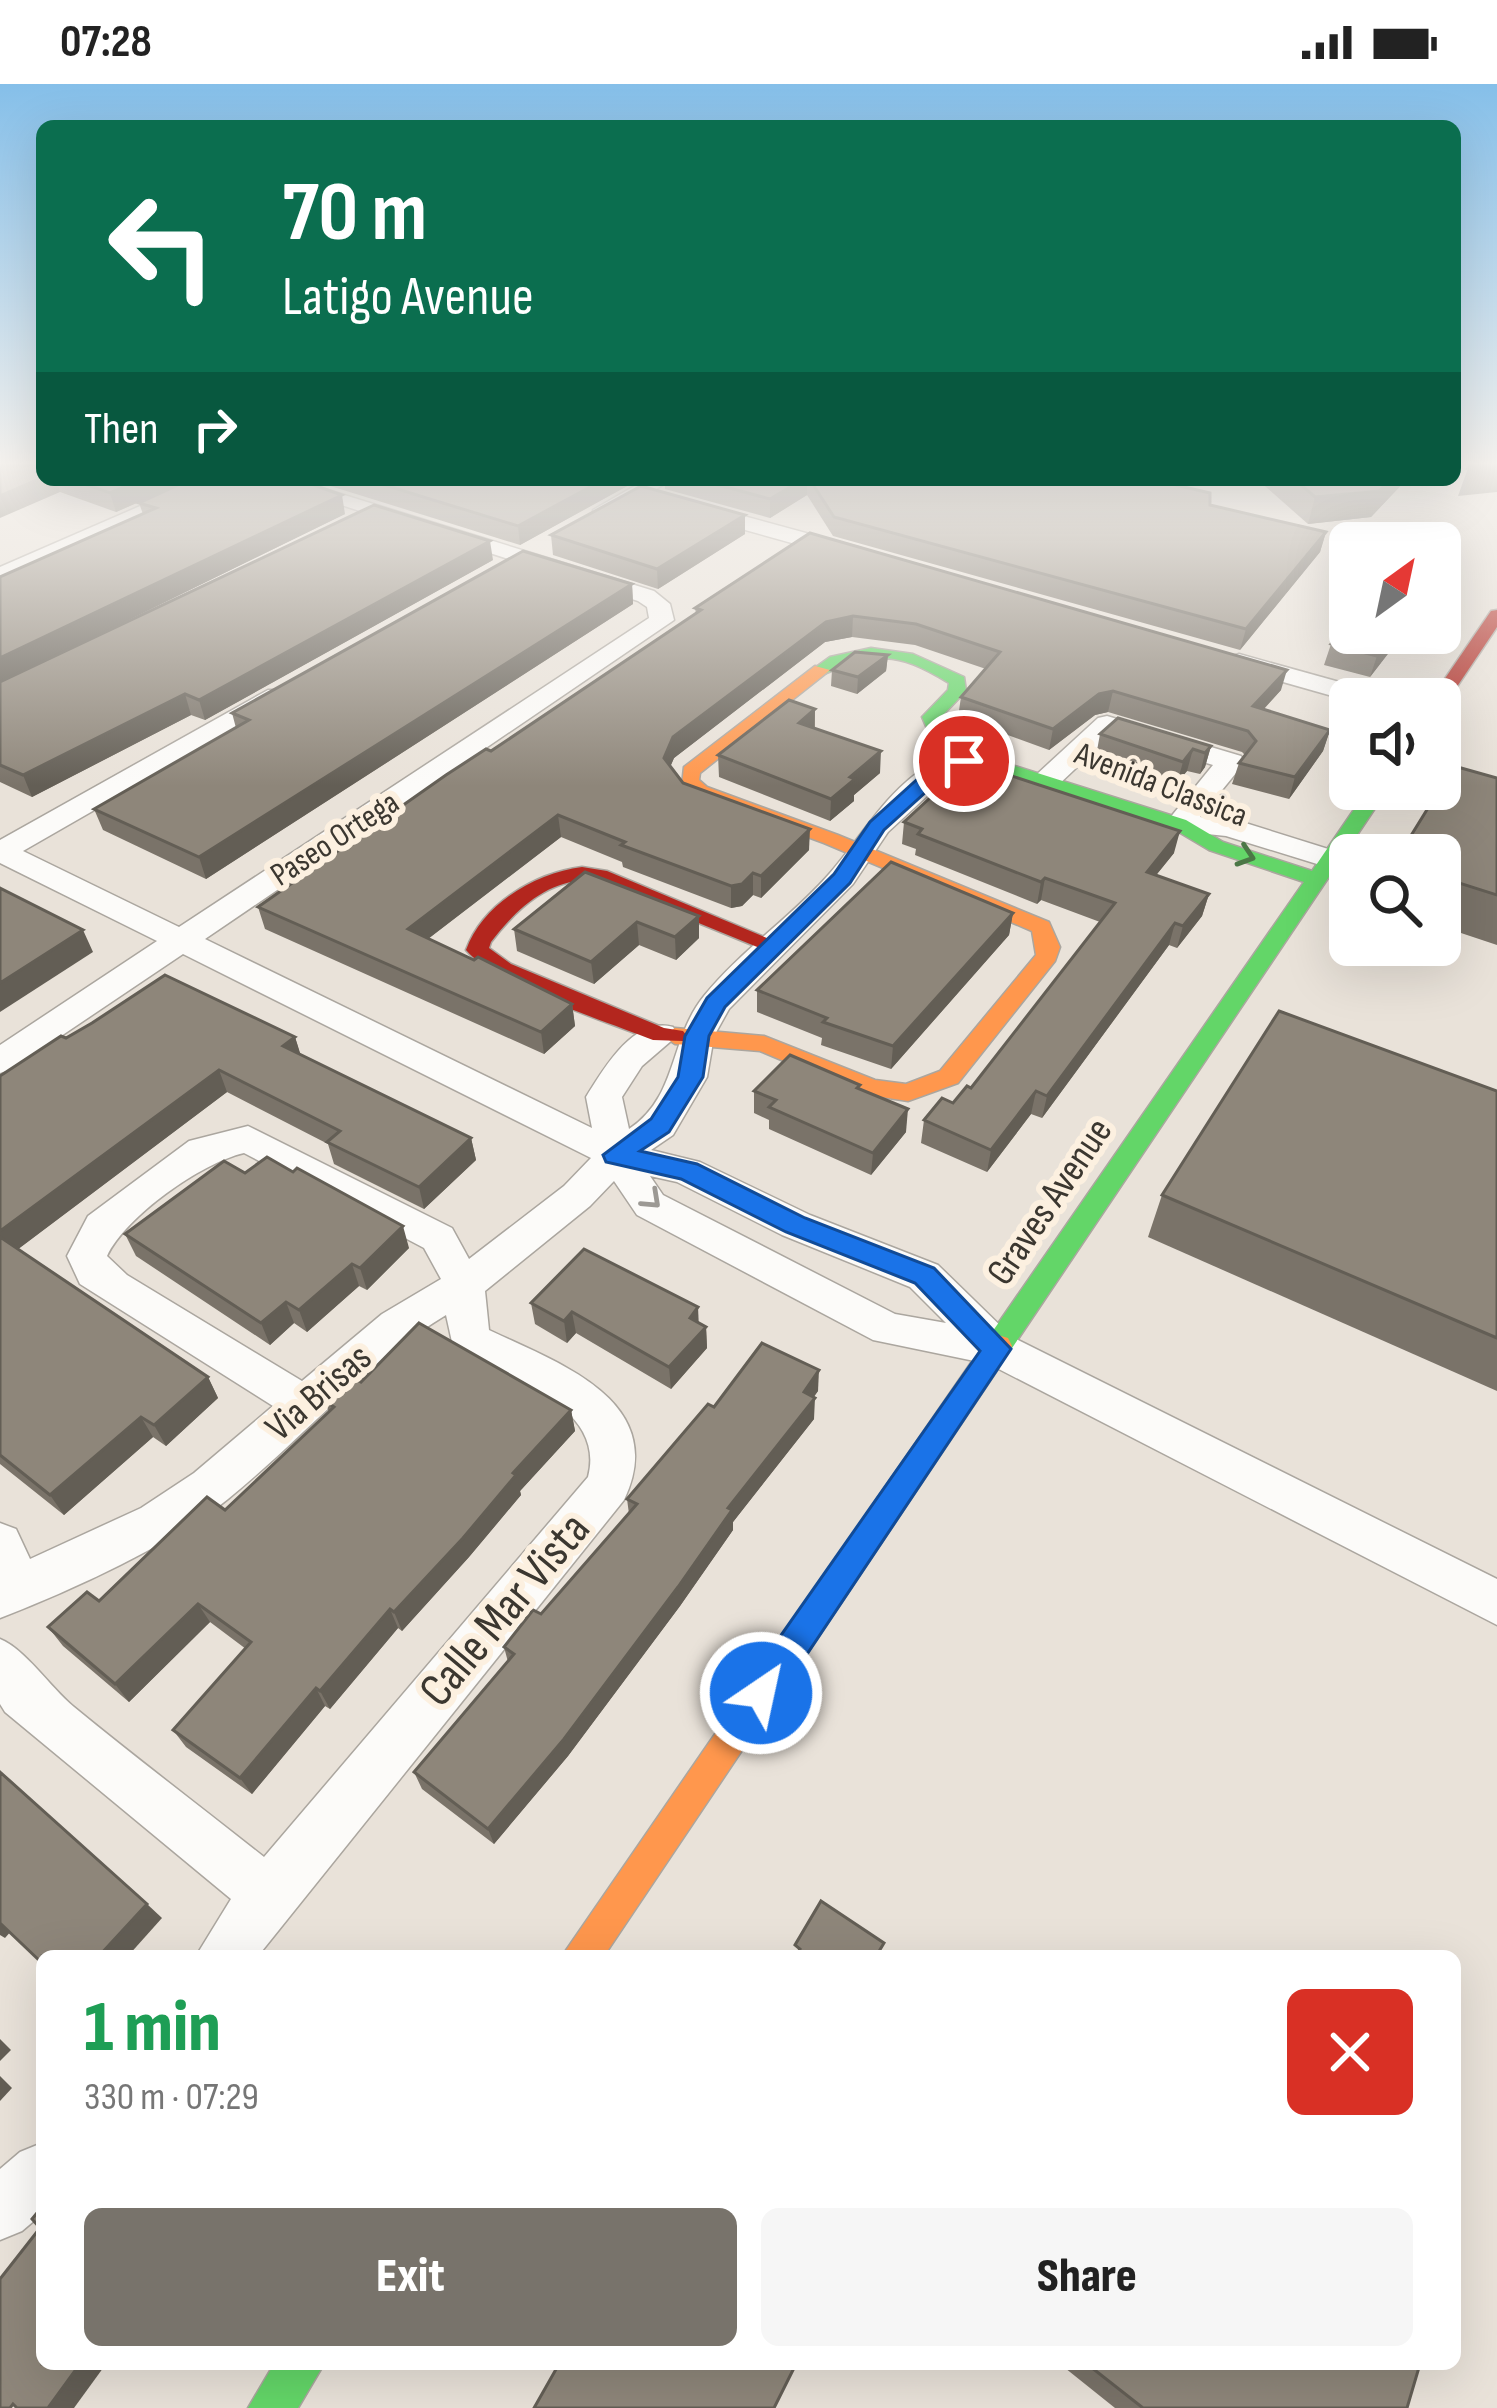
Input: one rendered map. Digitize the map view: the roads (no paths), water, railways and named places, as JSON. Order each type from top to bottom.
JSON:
[{"type":"street","points":[[485,578],[500,568]]},
{"type":"street","name":"Paseo Ortega","points":[[0,1061],[654,629],[664,613],[646,596],[577,568]]},
{"type":"street","points":[[1454,678],[1497,615]]},
{"type":"street","points":[[775,946],[587,872],[562,874],[548,882],[478,938],[477,950],[482,958],[679,1035],[764,1044],[892,1093],[926,1089],[949,1076],[1047,956],[1047,935],[1027,918],[700,791],[689,781],[691,771],[846,652],[877,651],[953,676],[960,686],[931,717],[943,743],[964,761]]},
{"type":"street","points":[[1207,653],[1329,687]]},
{"type":"street","points":[[0,852],[298,683]]},
{"type":"street","points":[[1046,781],[1107,724],[1231,762],[1179,824]]},
{"type":"street","name":"Avenida Classica","points":[[964,761],[1046,781],[1179,824]]},
{"type":"street","name":"Via Brisas","points":[[617,1077],[630,1058],[679,1035],[716,1003],[842,878],[877,826],[941,768],[964,761]]},
{"type":"street","name":"Graves Avenue","points":[[585,1950],[1364,810]]},
{"type":"street","points":[[1179,824],[1229,827],[1323,869]]},
{"type":"street","points":[[0,852],[616,1155],[688,1171],[796,1225],[925,1276],[997,1349]]},
{"type":"street","name":"Via Brisas","points":[[0,1596],[157,1522],[210,1487],[397,1325],[464,1285],[577,1196],[616,1155],[660,1126],[690,1077],[679,1035]]},
{"type":"street","points":[[680,1094],[617,1077],[604,1096],[616,1155],[650,1205],[886,1329],[997,1349],[1497,1603]]},
{"type":"street","points":[[302,1403],[94,1273],[87,1256],[102,1226],[202,1150],[248,1139],[438,1238],[464,1285]]},
{"type":"street","name":"Calle Mar Vista","points":[[228,1950],[268,1894],[578,1522],[615,1470],[617,1446],[610,1425],[595,1407],[470,1339],[464,1285]]},
{"type":"street","points":[[0,1544],[8,1556],[0,1585]]},
{"type":"street","points":[[0,1662],[23,1695],[57,1725],[268,1894]]},
{"type":"street","points":[[0,2209],[36,2179]]},
{"type":"street","points":[[271,2408],[297,2370]]}]
